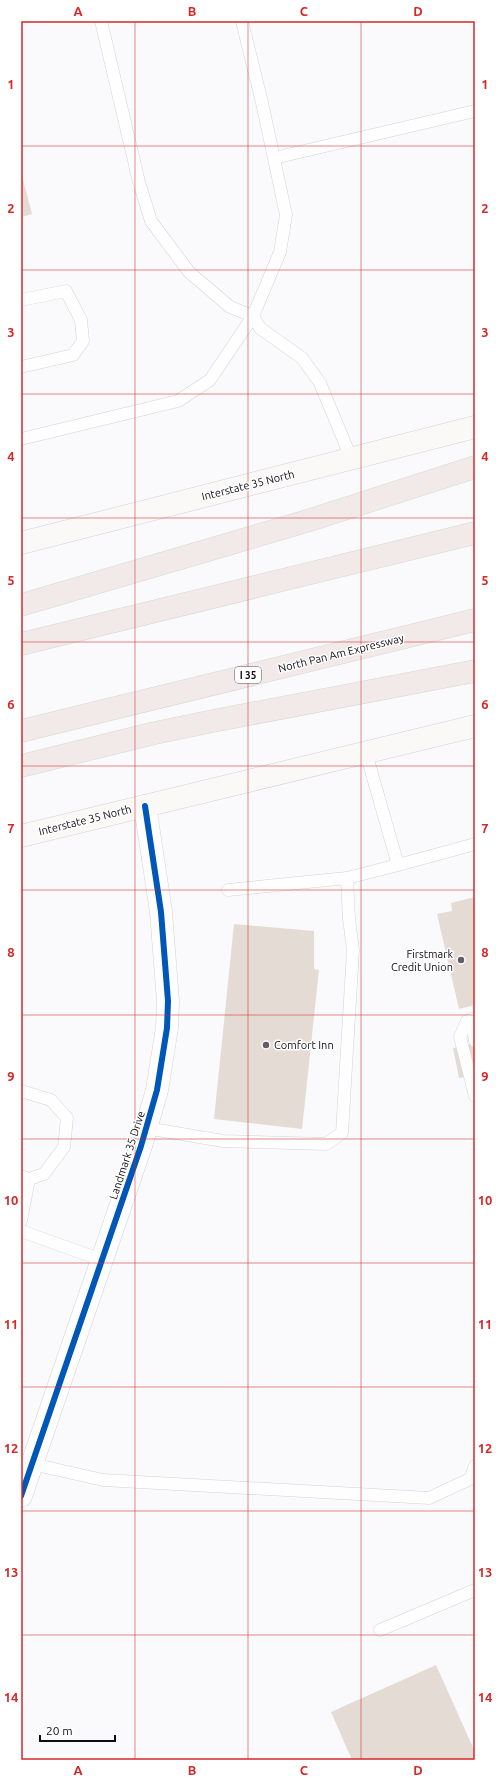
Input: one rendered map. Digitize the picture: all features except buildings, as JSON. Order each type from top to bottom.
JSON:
[{"type":"highway","points":[[21,605],[299,523],[475,467]]},
{"type":"highway","points":[[21,644],[475,533]]},
{"type":"highway","name":"North Pan Am Expressway","points":[[21,731],[475,620]]},
{"type":"highway","points":[[21,766],[155,733],[475,670]]},
{"type":"main road","name":"Interstate 35 North","points":[[21,543],[475,427]]},
{"type":"main road","name":"Interstate 35 North","points":[[21,836],[475,726]]},
{"type":"street","name":"Landmark 35 Drive","points":[[21,1496],[102,1260],[146,1128],[157,1090],[167,1028],[168,1001],[161,912],[145,806]]},
{"type":"lane","points":[[102,21],[139,182],[151,220],[189,272],[230,307],[253,316],[260,328],[302,358],[320,383],[351,458]]},
{"type":"lane","points":[[21,439],[178,401],[210,380],[253,316],[280,252],[286,215],[242,21]]},
{"type":"lane","points":[[274,158],[475,111]]},
{"type":"lane","points":[[21,300],[66,291],[81,320],[83,341],[73,355],[21,367]]},
{"type":"lane","points":[[366,753],[398,865]]},
{"type":"lane","points":[[228,890],[348,878],[475,844]]},
{"type":"lane","points":[[146,1128],[223,1140],[326,1144],[342,1133],[353,950],[349,919],[348,878]]},
{"type":"lane","points":[[475,1018],[467,1021],[460,1037],[475,1096]]},
{"type":"lane","points":[[475,1028],[475,1041]]},
{"type":"lane","points":[[21,1091],[51,1100],[67,1118],[64,1147],[44,1174],[25,1178],[21,1221]]},
{"type":"lane","points":[[21,1231],[102,1260]]},
{"type":"lane","points":[[32,1464],[103,1480],[429,1498],[470,1478],[475,1466]]},
{"type":"lane","points":[[380,1630],[475,1590]]},
{"type":"cycle path","points":[[21,1496],[141,1146],[157,1090],[167,1028],[168,1001],[161,912],[145,806]]},
{"type":"place","name":"Firstmark Credit Union","points":[[461,960]]},
{"type":"place","name":"Comfort Inn","points":[[266,1045]]}]
